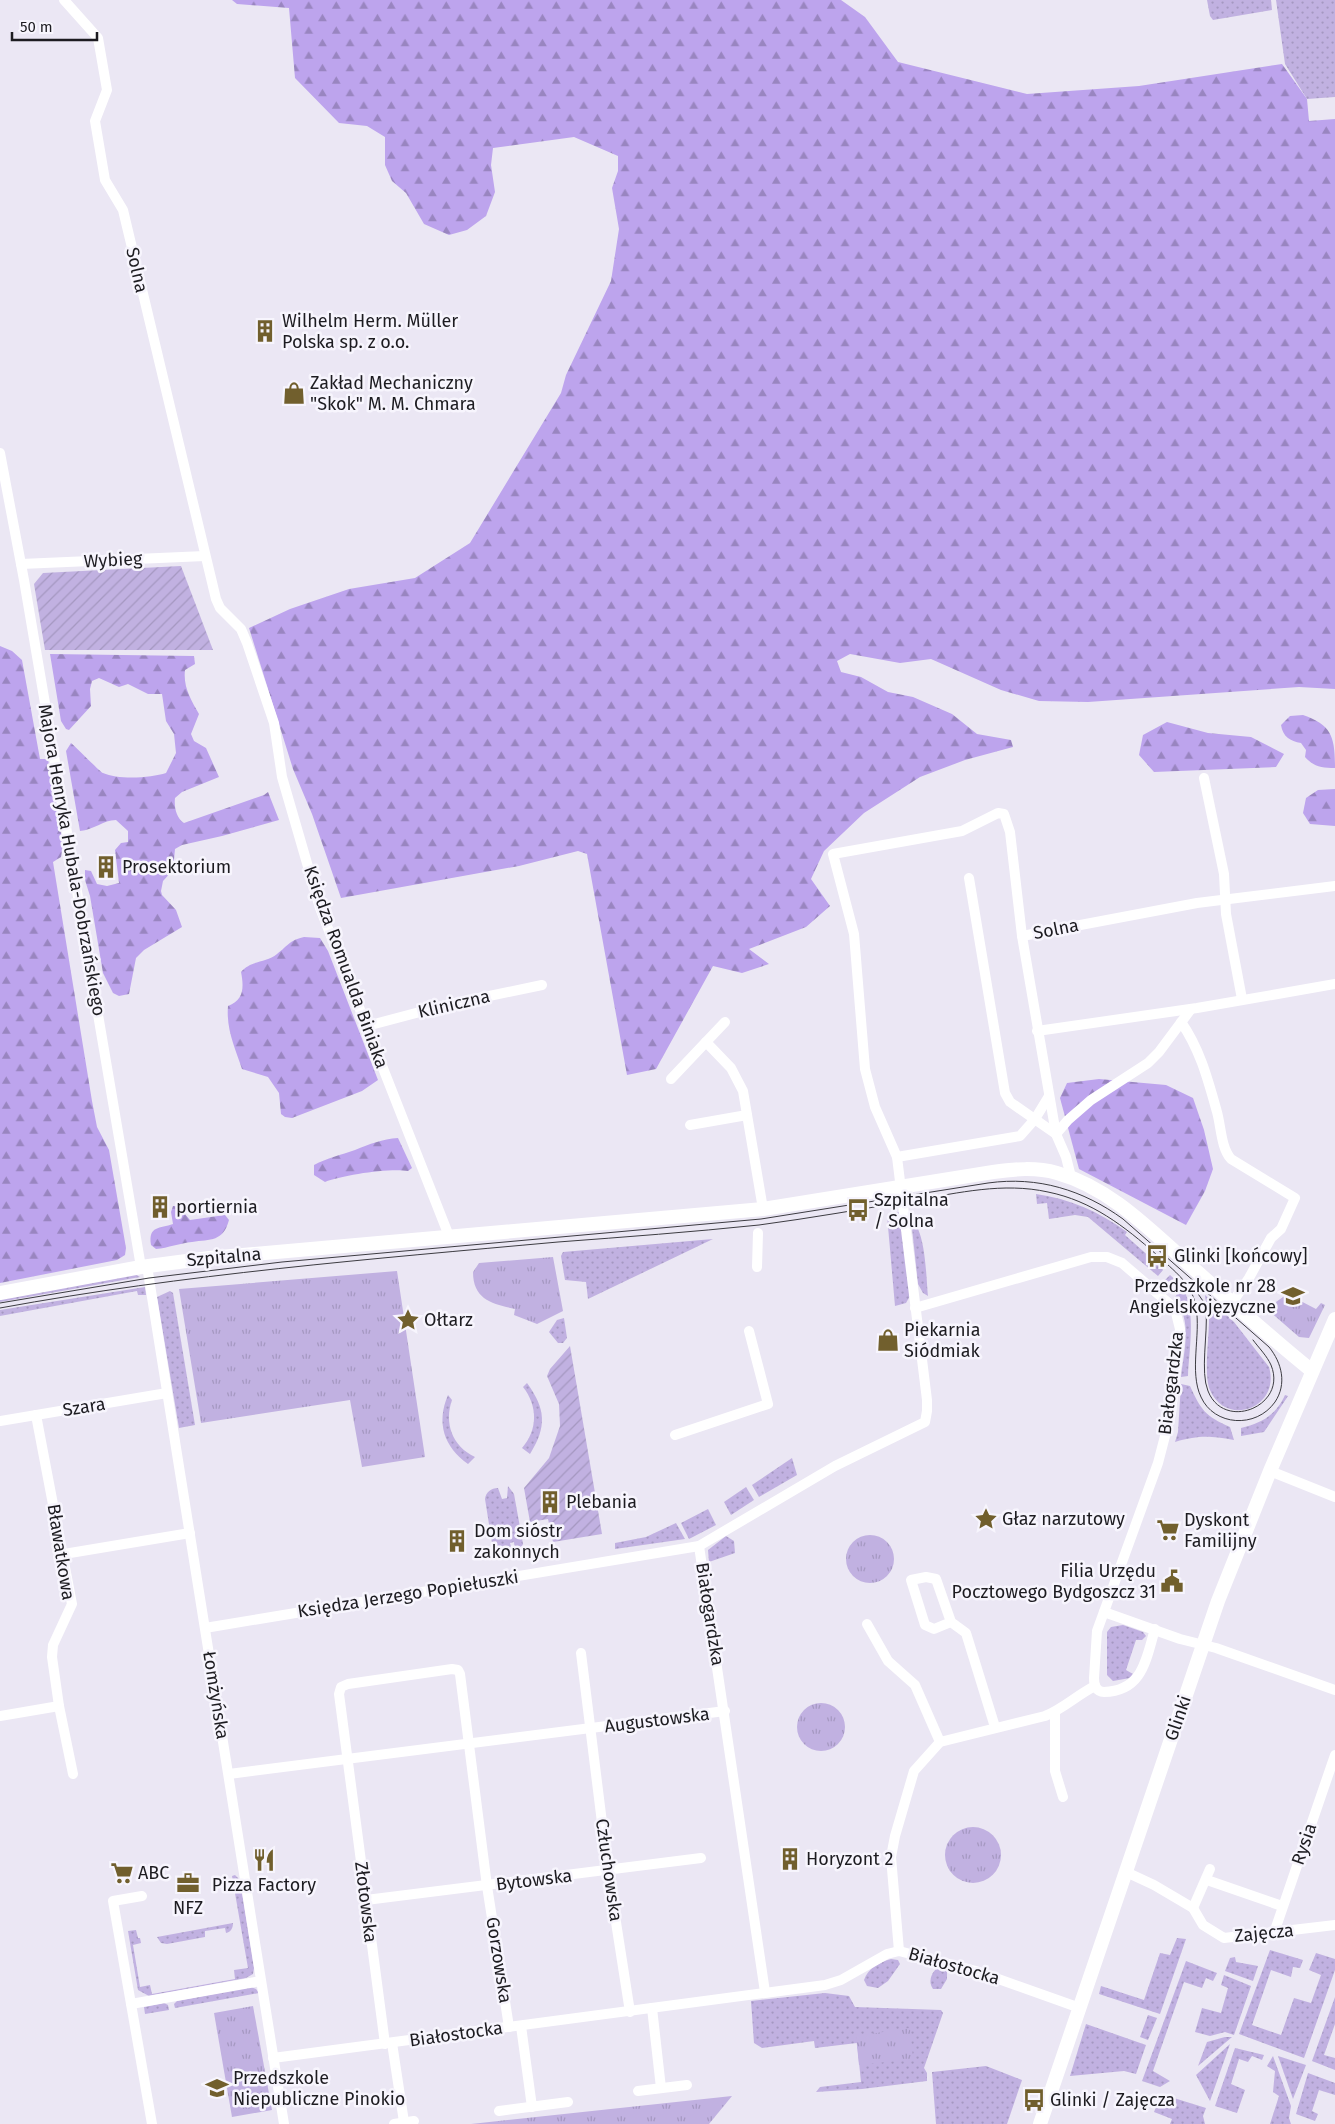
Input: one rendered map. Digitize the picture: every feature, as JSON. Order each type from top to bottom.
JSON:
[{"type":"street","name":"Solna","points":[[64,0],[98,38],[107,90],[95,121],[105,180],[124,210],[205,556]]},
{"type":"street","name":"Majora Henryka Hubala-Dobrzańskiego","points":[[0,453],[144,1266]]},
{"type":"street","name":"Wybieg","points":[[21,564],[205,556]]},
{"type":"street","name":"Księdza Romualda Biniaka","points":[[205,556],[216,599],[220,608],[241,629],[274,723],[282,776],[320,908],[449,1236]]},
{"type":"street","points":[[1204,778],[1224,874],[1226,914],[1242,1000]]},
{"type":"street","name":"Białogardzka","points":[[765,1992],[725,1711],[699,1546],[835,1466],[925,1422],[927,1405],[902,1186],[897,1158],[874,1107],[865,1069],[854,934],[833,854],[962,832],[998,813],[1004,814],[1010,832],[1022,936]]},
{"type":"street","points":[[970,878],[1005,1093],[1010,1102],[1056,1134],[1068,1120],[1091,1100],[1148,1063],[1191,1009]]},
{"type":"street","name":"Solna","points":[[1071,1177],[1066,1157],[1056,1134],[1022,936],[1226,899],[1335,886]]},
{"type":"street","points":[[1038,1031],[1191,1009],[1335,984]]},
{"type":"street","name":"Kliniczna","points":[[367,1026],[446,1005],[542,985]]},
{"type":"street","points":[[671,1079],[726,1022]]},
{"type":"street","points":[[1182,1022],[1189,1033],[1204,1068],[1223,1138],[1224,1151],[1231,1158],[1295,1198],[1281,1229],[1271,1238],[1249,1278],[1232,1303],[1312,1371]]},
{"type":"street","points":[[706,1042],[731,1068],[739,1080],[763,1209]]},
{"type":"street","points":[[897,1158],[1020,1136],[1035,1119],[1049,1096]]},
{"type":"street","points":[[690,1125],[746,1115]]},
{"type":"street","name":"Szpitalna","points":[[0,1293],[144,1266],[209,1258],[763,1209],[993,1172],[1024,1169],[1046,1170],[1071,1177],[1099,1191],[1143,1223],[1232,1303]]},
{"type":"street","points":[[758,1233],[758,1267]]},
{"type":"street","name":"Białogardzka","points":[[915,1308],[1091,1257],[1100,1257],[1115,1259],[1122,1263],[1166,1299],[1176,1313],[1180,1329],[1168,1428],[1096,1639],[1095,1686]]},
{"type":"street","name":"Łomżyńska","points":[[144,1266],[206,1628],[284,2124]]},
{"type":"street","name":"Glinki","points":[[1040,2124],[1203,1645],[1270,1471],[1335,1319]]},
{"type":"street","points":[[676,1435],[768,1404],[749,1331]]},
{"type":"street","name":"Szara","points":[[0,1422],[36,1414],[167,1393]]},
{"type":"street","name":"Bławatkowa","points":[[36,1414],[72,1604],[53,1645],[52,1657],[59,1706],[73,1774]]},
{"type":"street","points":[[1270,1471],[1335,1497]]},
{"type":"street","points":[[64,1554],[190,1533]]},
{"type":"street","name":"Księdza Jerzego Popiełuszki","points":[[206,1628],[699,1546]]},
{"type":"street","points":[[951,1622],[934,1629],[925,1625],[911,1580],[926,1577],[936,1579],[951,1622],[966,1633],[996,1727]]},
{"type":"street","points":[[1104,1612],[1335,1690]]},
{"type":"street","points":[[867,1624],[888,1661],[916,1685],[940,1742]]},
{"type":"street","points":[[899,1951],[891,1857],[895,1836],[914,1771],[940,1742],[1055,1712],[1095,1686],[1098,1690],[1104,1692],[1133,1684],[1140,1675],[1155,1629]]},
{"type":"street","name":"Augustowska","points":[[581,1653],[590,1729]]},
{"type":"street","points":[[347,1760],[339,1694],[341,1687],[452,1669],[458,1670],[460,1674],[470,1744]]},
{"type":"street","points":[[0,1716],[59,1706]]},
{"type":"street","name":"Augustowska","points":[[229,1774],[725,1711]]},
{"type":"street","points":[[1055,1712],[1055,1771],[1063,1797]]},
{"type":"street","name":"Człuchowska","points":[[590,1729],[608,1871],[630,2012]]},
{"type":"street","name":"Gorzowska","points":[[470,1744],[487,1886],[509,2028]]},
{"type":"street","name":"Rysia","points":[[1274,1933],[1335,1755]]},
{"type":"street","name":"Złotowska","points":[[347,1760],[388,2043]]},
{"type":"street","name":"Bytowska","points":[[366,1900],[701,1858]]},
{"type":"street","points":[[1192,1908],[1207,1880],[1210,1869]]},
{"type":"street","name":"Zajęcza","points":[[1126,1872],[1154,1884],[1192,1908],[1203,1925],[1224,1938],[1335,1925]]},
{"type":"street","points":[[1207,1880],[1282,1906]]},
{"type":"street","points":[[142,1896],[113,1901],[152,2124]]},
{"type":"street","name":"Białostocka","points":[[273,2058],[832,1984],[886,1954],[899,1951],[976,1971],[1080,2008]]},
{"type":"street","points":[[131,2004],[261,1980]]},
{"type":"street","points":[[652,2008],[662,2088]]},
{"type":"street","name":"Białostocka","points":[[521,2026],[532,2107]]},
{"type":"street","name":"Białostocka","points":[[388,2043],[404,2122]]},
{"type":"street","points":[[638,2092],[687,2085]]},
{"type":"street","points":[[499,2111],[568,2102]]},
{"type":"green space","points":[[232,0],[841,0],[865,17],[898,62],[1027,94],[1139,86],[1282,64],[1307,99],[1309,121],[1335,119],[1335,689],[1299,687],[1088,702],[1039,701],[1001,690],[931,659],[900,663],[850,654],[837,661],[841,672],[861,677],[888,692],[913,697],[952,714],[977,734],[1011,740],[1013,747],[965,760],[920,777],[864,813],[824,851],[811,879],[830,906],[806,927],[749,949],[769,964],[742,973],[713,966],[656,1069],[627,1075],[587,854],[578,851],[519,866],[341,898],[312,814],[293,769],[249,628],[290,609],[349,589],[415,578],[470,543],[561,393],[566,375],[611,281],[619,229],[612,188],[618,171],[618,156],[574,137],[493,148],[491,165],[495,192],[486,216],[467,230],[449,235],[424,224],[406,193],[392,181],[385,165],[385,137],[367,126],[339,123],[295,78],[289,8],[237,4]]},
{"type":"green space","points":[[1207,0],[1271,0],[1272,10],[1213,20],[1210,16]]},
{"type":"green space","points":[[1276,0],[1335,0],[1335,97],[1307,99],[1285,64]]},
{"type":"green space","points":[[181,566],[213,650],[45,650],[34,584],[43,573]]},
{"type":"green space","points":[[0,646],[12,651],[22,660],[40,759],[48,759],[63,845],[61,857],[53,862],[92,1101],[97,1127],[109,1150],[126,1248],[125,1255],[117,1260],[0,1283]]},
{"type":"green space","points":[[50,654],[194,656],[195,664],[185,670],[185,682],[188,693],[199,714],[191,734],[194,741],[206,748],[219,777],[182,792],[175,798],[177,815],[184,823],[268,792],[279,820],[182,845],[175,849],[173,870],[163,881],[161,891],[162,895],[176,910],[182,927],[144,950],[136,958],[129,994],[119,996],[113,993],[103,973],[90,896],[85,880],[85,870],[91,871],[97,884],[107,886],[119,883],[115,850],[121,843],[128,842],[128,831],[116,820],[111,820],[80,831],[66,751],[71,743],[101,772],[109,775],[134,778],[152,776],[166,773],[176,753],[174,734],[166,721],[162,694],[148,694],[128,684],[119,687],[99,678],[92,681],[90,689],[91,706],[69,730],[66,729],[61,721]]},
{"type":"green space","points":[[1303,715],[1320,723],[1330,734],[1333,740],[1335,768],[1322,767],[1312,763],[1305,757],[1306,750],[1301,743],[1290,740],[1283,733],[1281,725],[1290,716]]},
{"type":"green space","points":[[1167,722],[1208,733],[1251,737],[1284,754],[1276,767],[1154,772],[1139,755],[1143,735]]},
{"type":"green space","points":[[1335,789],[1335,826],[1310,824],[1303,813],[1306,798],[1318,790]]},
{"type":"green space","points":[[304,937],[320,938],[328,951],[378,1080],[362,1091],[292,1118],[281,1114],[279,1093],[268,1077],[242,1069],[230,1031],[228,1006],[240,997],[242,992],[241,972],[245,968],[273,957],[292,942]]},
{"type":"green space","points":[[1099,1079],[1166,1085],[1193,1098],[1204,1130],[1213,1169],[1205,1191],[1186,1225],[1079,1169],[1060,1098],[1067,1083]]},
{"type":"green space","points":[[398,1138],[412,1168],[408,1171],[390,1170],[366,1173],[325,1182],[314,1175],[314,1165],[329,1158],[376,1142]]},
{"type":"green space","points":[[1036,1194],[1072,1203],[1105,1218],[1127,1232],[1125,1235],[1163,1270],[1158,1276],[1088,1217],[1075,1215],[1049,1219],[1047,1203],[1037,1204]]},
{"type":"green space","points":[[173,1206],[178,1206],[190,1220],[225,1215],[229,1220],[220,1236],[210,1240],[156,1249],[151,1245],[151,1234],[156,1229],[173,1224],[171,1212]]},
{"type":"green space","points":[[900,1212],[910,1296],[906,1303],[895,1306],[887,1215]]},
{"type":"green space","points":[[911,1219],[920,1233],[926,1266],[928,1296],[923,1293],[918,1284]]},
{"type":"green space","points":[[713,1239],[588,1299],[586,1282],[565,1280],[561,1256],[563,1252]]},
{"type":"green space","points":[[553,1257],[563,1311],[537,1324],[514,1315],[515,1309],[486,1299],[476,1289],[473,1272],[479,1263]]},
{"type":"green space","points":[[397,1271],[425,1457],[362,1467],[350,1400],[201,1423],[179,1289]]},
{"type":"green space","points":[[135,1274],[140,1277],[0,1302],[0,1299]]},
{"type":"green space","points":[[1170,1275],[1184,1290],[1190,1310],[1191,1332],[1188,1376],[1181,1377],[1186,1336],[1184,1316],[1174,1299],[1177,1294],[1164,1281]]},
{"type":"green space","points":[[145,1287],[146,1295],[138,1295],[137,1291],[0,1316],[0,1310]]},
{"type":"green space","points":[[170,1291],[173,1293],[195,1425],[179,1428],[157,1297]]},
{"type":"green space","points":[[1205,1295],[1234,1322],[1269,1367],[1271,1381],[1267,1393],[1260,1402],[1250,1408],[1239,1410],[1228,1408],[1218,1402],[1210,1390],[1207,1374],[1209,1313]]},
{"type":"green space","points":[[1289,1295],[1316,1309],[1321,1303],[1325,1305],[1309,1338],[1299,1337],[1268,1310],[1269,1307],[1283,1297]]},
{"type":"green space","points":[[564,1318],[567,1338],[563,1343],[558,1343],[549,1332],[557,1320]]},
{"type":"green space","points":[[570,1346],[602,1534],[553,1542],[548,1519],[530,1522],[524,1488],[549,1458],[560,1426],[559,1404],[547,1376],[550,1369]]},
{"type":"green space","points":[[527,1383],[538,1401],[542,1418],[542,1427],[530,1454],[522,1448],[531,1434],[534,1418],[531,1402],[523,1387]]},
{"type":"green space","points":[[1181,1384],[1190,1386],[1197,1401],[1209,1416],[1230,1427],[1234,1440],[1204,1437],[1175,1442],[1178,1432]]},
{"type":"green space","points":[[448,1395],[452,1400],[449,1417],[452,1433],[461,1447],[475,1457],[468,1464],[453,1450],[444,1434],[444,1405]]},
{"type":"green space","points":[[1285,1395],[1288,1396],[1264,1432],[1241,1436],[1241,1428],[1255,1424],[1268,1417],[1277,1408]]},
{"type":"green space","points":[[792,1458],[797,1475],[759,1497],[752,1485]]},
{"type":"green space","points":[[508,1486],[514,1494],[523,1544],[521,1549],[515,1551],[514,1542],[510,1543],[512,1551],[499,1553],[492,1543],[485,1499],[489,1491],[498,1488],[502,1499],[507,1498]]},
{"type":"green space","points":[[746,1487],[754,1500],[731,1515],[724,1502]]},
{"type":"green space","points":[[708,1509],[716,1525],[689,1539],[681,1523]]},
{"type":"green space","points":[[676,1523],[685,1539],[615,1549],[615,1543],[646,1537]]},
{"type":"green space","points":[[865,1535],[875,1535],[887,1542],[894,1554],[894,1564],[887,1576],[875,1583],[865,1583],[857,1579],[850,1572],[846,1564],[846,1554],[850,1546],[857,1539]]},
{"type":"green space","points":[[726,1536],[734,1541],[735,1553],[709,1562],[708,1550]]},
{"type":"green space","points":[[1123,1625],[1143,1632],[1146,1636],[1142,1640],[1136,1640],[1126,1670],[1133,1674],[1130,1678],[1113,1681],[1107,1675],[1107,1632],[1111,1627]]},
{"type":"green space","points":[[816,1703],[826,1703],[838,1710],[845,1722],[845,1732],[838,1744],[826,1751],[816,1751],[808,1747],[801,1740],[797,1732],[797,1722],[801,1714],[808,1707]]},
{"type":"green space","points":[[973,1827],[984,1829],[993,1835],[999,1844],[1001,1855],[999,1866],[993,1875],[984,1881],[973,1883],[962,1881],[953,1875],[947,1866],[945,1855],[947,1844],[953,1835],[962,1829]]},
{"type":"green space","points":[[235,1875],[240,1880],[254,1968],[253,1974],[246,1978],[149,1996],[138,1990],[128,1931],[136,1930],[138,1938],[140,1938],[141,1943],[133,1945],[140,1987],[150,1985],[152,1994],[235,1979],[234,1970],[248,1968],[232,1876]]},
{"type":"green space","points":[[233,1923],[231,1930],[226,1933],[225,1928],[205,1931],[205,1937],[167,1944],[161,1943],[157,1937]]},
{"type":"green space","points":[[1177,1938],[1186,1939],[1160,2014],[1099,1994],[1101,1986],[1144,2000],[1160,1953],[1170,1955]]},
{"type":"green space","points":[[1270,1950],[1303,1960],[1300,1968],[1293,1967],[1291,1977],[1271,1970],[1252,2025],[1281,2035],[1294,1998],[1311,2003],[1321,1975],[1309,1970],[1316,1953],[1335,1959],[1335,1970],[1304,2058],[1239,2034]]},
{"type":"green space","points":[[1235,1957],[1236,1962],[1258,1966],[1253,1981],[1225,1971],[1230,1958]]},
{"type":"green space","points":[[891,1959],[898,1960],[900,1964],[888,1981],[878,1988],[867,1986],[864,1980],[868,1972],[879,1964]]},
{"type":"green space","points":[[1186,1961],[1217,1973],[1213,1981],[1206,1978],[1202,1988],[1184,1982],[1153,2071],[1170,2081],[1160,2087],[1142,2081]]},
{"type":"green space","points":[[942,1968],[947,1971],[947,1979],[941,1989],[933,1989],[930,1981],[932,1976],[936,1969]]},
{"type":"green space","points":[[1224,1975],[1251,1986],[1234,2035],[1225,2032],[1210,2036],[1195,2032],[1202,2008],[1221,2013],[1228,1988],[1221,1985]]},
{"type":"green space","points":[[251,1987],[259,1993],[175,2008],[174,2004],[177,2001]]},
{"type":"green space","points":[[825,1993],[849,1996],[855,2007],[941,2010],[943,2013],[924,2068],[927,2073],[927,2081],[862,2089],[816,2092],[820,2087],[861,2082],[857,2043],[815,2048],[814,2041],[762,2048],[754,2043],[751,2001]]},
{"type":"green space","points":[[1335,1997],[1335,2024],[1324,2055],[1335,2058],[1335,2070],[1312,2061]]},
{"type":"green space","points":[[164,2003],[168,2005],[169,2010],[145,2014],[144,2007]]},
{"type":"green space","points":[[253,2006],[272,2110],[232,2117],[214,2013]]},
{"type":"green space","points":[[1148,2015],[1157,2018],[1148,2040],[1140,2037]]},
{"type":"green space","points":[[1086,2024],[1146,2045],[1136,2074],[1124,2071],[1070,2076]]},
{"type":"green space","points":[[910,2028],[913,2059],[859,2065],[856,2036]]},
{"type":"green space","points":[[1232,2037],[1198,2066],[1207,2042]]},
{"type":"green space","points":[[1230,2044],[1210,2101],[1196,2075]]},
{"type":"green space","points":[[1235,2048],[1264,2055],[1262,2060],[1252,2056],[1248,2062],[1239,2059],[1231,2084],[1245,2090],[1237,2113],[1215,2106]]},
{"type":"green space","points":[[1273,2056],[1291,2106],[1289,2118],[1291,2124],[1270,2124],[1279,2096],[1273,2092],[1275,2071],[1267,2066]]},
{"type":"green space","points":[[1278,2056],[1306,2065],[1293,2099]]},
{"type":"green space","points":[[986,2066],[1022,2080],[1007,2124],[936,2124],[932,2072]]},
{"type":"green space","points":[[1308,2073],[1335,2083],[1335,2095],[1319,2090],[1312,2111],[1318,2114],[1315,2121],[1296,2114]]},
{"type":"green space","points":[[1161,2094],[1206,2108],[1203,2116],[1205,2124],[1170,2124],[1172,2119],[1154,2112]]},
{"type":"green space","points":[[732,2096],[709,2124],[471,2124]]},
{"type":"tram line","points":[[0,1303],[149,1278],[282,1262],[761,1219],[988,1183],[1025,1182],[1059,1187],[1076,1193],[1092,1200],[1123,1219],[1269,1347],[1280,1367],[1282,1381],[1279,1395],[1275,1402],[1267,1411],[1257,1417],[1247,1420],[1236,1420],[1215,1414],[1207,1407],[1198,1387],[1195,1365],[1197,1318],[1194,1299],[1191,1291],[1176,1272],[1132,1234],[1093,1208],[1064,1196],[1031,1189],[1014,1188],[965,1192],[759,1225],[348,1261],[139,1286],[0,1308]]},
{"type":"tram line","points":[[1194,1288],[1203,1301],[1206,1311],[1204,1363],[1208,1391],[1216,1403],[1227,1410],[1239,1412],[1252,1409],[1263,1402],[1271,1392],[1274,1380],[1271,1365],[1253,1340]]},
{"type":"place","name":"Wilhelm Herm. Müller Polska sp. z o.o.","points":[[265,331]]},
{"type":"place","name":"Zakład Mechaniczny \"Skok\" M. M. Chmara","points":[[294,393]]},
{"type":"place","name":"Prosektorium","points":[[106,867]]},
{"type":"place","name":"portiernia","points":[[160,1207]]},
{"type":"place","name":"Szpitalna / Solna","points":[[858,1210]]},
{"type":"place","name":"Glinki [końcowy]","points":[[1157,1256]]},
{"type":"place","name":"Przedszkole nr 28 Angielskojęzyczne","points":[[1293,1296]]},
{"type":"place","name":"Ołtarz","points":[[408,1320]]},
{"type":"place","name":"Piekarnia Siódmiak","points":[[888,1340]]},
{"type":"place","name":"Plebania","points":[[550,1502]]},
{"type":"place","name":"Głaz narzutowy","points":[[986,1519]]},
{"type":"place","name":"Dyskont Familijny","points":[[1168,1530]]},
{"type":"place","name":"Dom sióstr zakonnych","points":[[457,1541]]},
{"type":"place","name":"Filia Urzędu Pocztowego Bydgoszcz 31","points":[[1172,1581]]},
{"type":"place","name":"Horyzont 2","points":[[790,1859]]},
{"type":"place","name":"Pizza Factory","points":[[264,1860]]},
{"type":"place","name":"ABC","points":[[122,1873]]},
{"type":"place","name":"NFZ","points":[[188,1883]]},
{"type":"place","name":"Przedszkole Niepubliczne Pinokio","points":[[217,2088]]},
{"type":"place","name":"Glinki / Zajęcza","points":[[1034,2100]]}]
